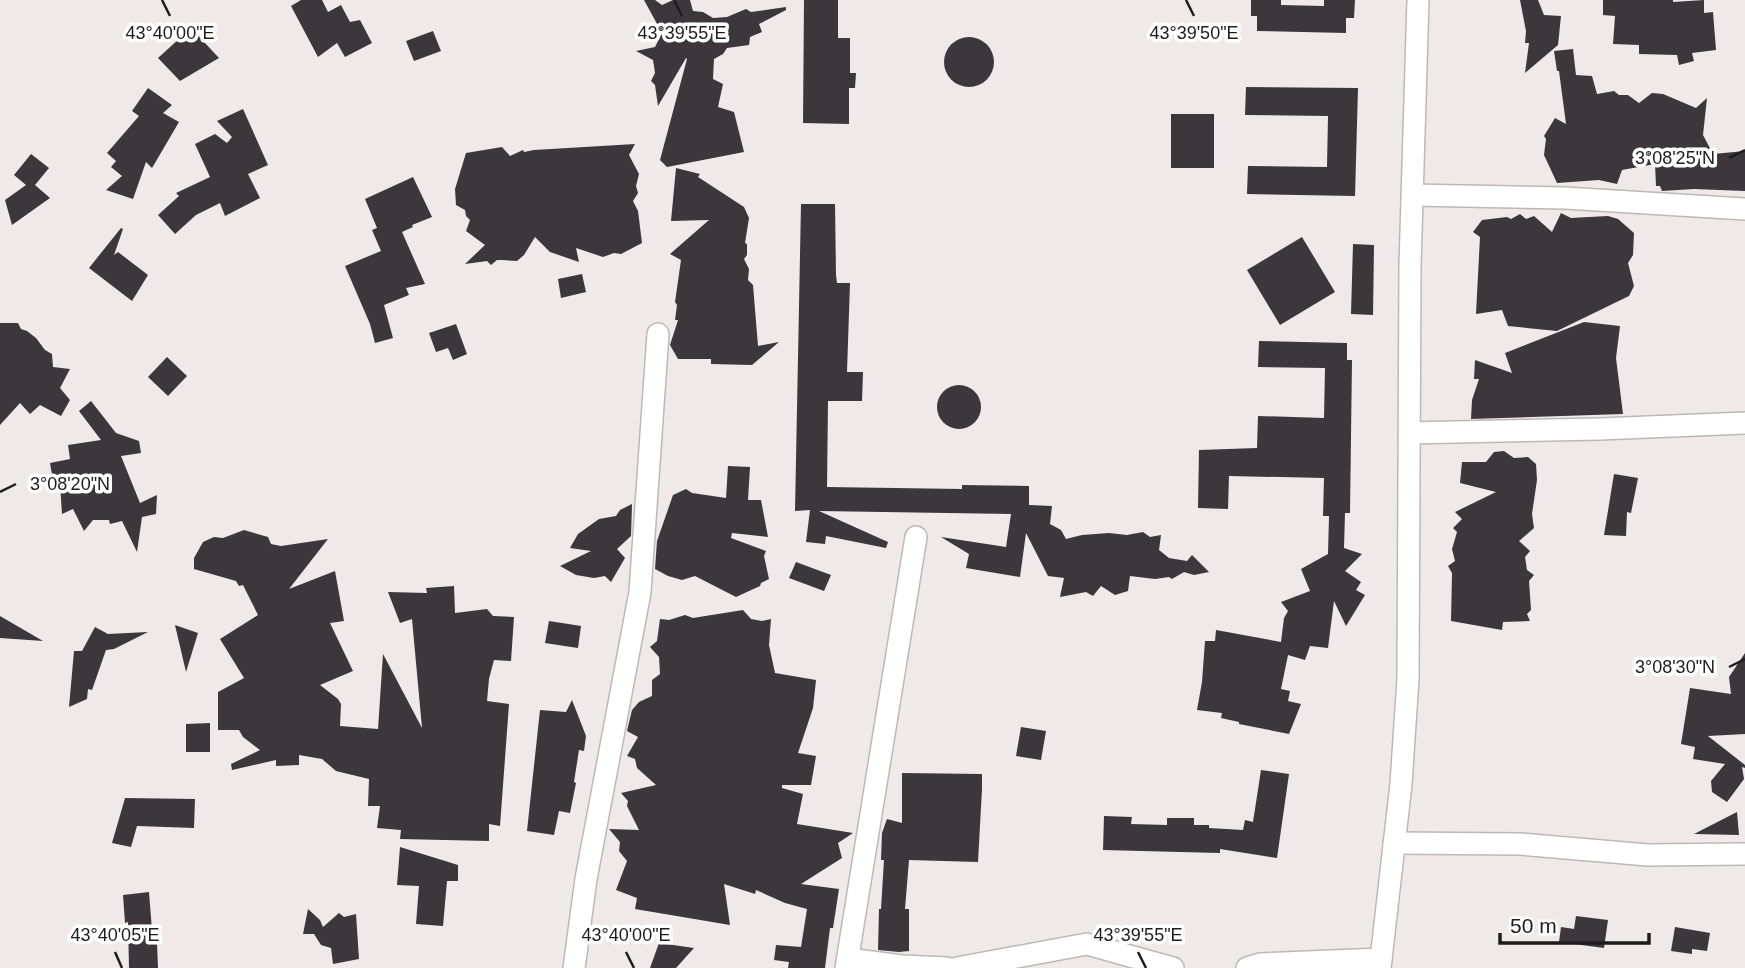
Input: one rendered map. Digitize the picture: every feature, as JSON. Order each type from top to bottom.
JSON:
[{"type":"street","points":[[1247,968],[1260,964],[1381,963],[1408,679],[1409,433],[1418,0]]},
{"type":"street","points":[[1413,195],[1565,198],[1745,209]]},
{"type":"street","points":[[574,968],[586,879],[640,592],[658,334]]},
{"type":"street","points":[[1409,433],[1745,423]]},
{"type":"street","points":[[916,537],[847,963],[947,968]]},
{"type":"street","points":[[1394,843],[1520,844],[1648,855],[1745,854]]},
{"type":"street","points":[[957,968],[1087,944],[1173,968]]},
{"type":"building","points":[[301,0],[322,0],[328,12],[341,5],[350,22],[360,20],[372,43],[345,57],[337,43],[318,57],[291,6]]},
{"type":"building","points":[[644,0],[655,0],[662,5],[673,0],[690,0],[693,11],[703,12],[713,18],[727,17],[746,9],[751,12],[786,7],[786,10],[759,24],[762,32],[750,37],[749,45],[727,48],[714,59],[713,79],[723,84],[718,107],[734,112],[744,152],[667,167],[660,160],[687,59],[658,106],[655,85],[651,81],[655,73],[653,60],[636,51],[655,47],[662,33]]},
{"type":"building","points":[[804,0],[838,0],[838,38],[850,38],[850,73],[856,73],[855,88],[849,88],[849,124],[803,123]]},
{"type":"building","points":[[1251,0],[1281,0],[1281,5],[1324,6],[1324,0],[1355,0],[1354,18],[1346,18],[1346,33],[1257,31],[1257,16],[1251,16]]},
{"type":"building","points":[[1520,0],[1538,0],[1544,15],[1561,16],[1558,45],[1525,73],[1529,43],[1525,43],[1526,31]]},
{"type":"building","points":[[1603,0],[1704,0],[1704,13],[1713,12],[1716,50],[1692,53],[1694,61],[1679,65],[1677,55],[1639,54],[1639,45],[1613,44],[1615,16],[1603,15]]},
{"type":"building","points":[[191,28],[219,58],[180,81],[158,58]]},
{"type":"building","points":[[433,31],[441,51],[414,61],[406,41]]},
{"type":"building","points":[[969,37],[986,45],[994,62],[986,79],[969,87],[952,79],[944,62],[952,45]]},
{"type":"building","points":[[1573,49],[1576,75],[1592,76],[1597,94],[1614,91],[1619,95],[1628,95],[1639,103],[1652,93],[1663,94],[1696,108],[1707,98],[1703,135],[1713,154],[1745,151],[1745,191],[1662,191],[1660,186],[1656,186],[1655,164],[1622,170],[1617,184],[1599,180],[1557,183],[1544,155],[1544,136],[1555,118],[1566,124],[1554,51]]},
{"type":"building","points":[[1246,87],[1358,88],[1355,196],[1247,194],[1248,166],[1327,167],[1328,116],[1245,115]]},
{"type":"building","points":[[148,88],[172,105],[163,113],[179,122],[152,168],[146,162],[133,199],[106,190],[122,176],[111,167],[116,161],[107,153],[139,116],[132,111]]},
{"type":"building","points":[[243,109],[268,165],[248,174],[260,198],[225,216],[220,203],[196,215],[175,234],[158,215],[179,196],[176,193],[210,177],[195,144],[215,134],[227,143],[232,137],[217,121]]},
{"type":"building","points":[[1171,114],[1214,114],[1214,168],[1171,168]]},
{"type":"building","points":[[635,144],[629,155],[639,174],[636,186],[638,193],[633,201],[638,211],[642,243],[621,254],[614,253],[603,257],[576,248],[579,262],[550,252],[535,237],[517,261],[497,260],[491,265],[487,261],[465,264],[485,245],[466,231],[470,220],[465,210],[456,205],[455,189],[466,153],[502,147],[510,156],[523,150]]},
{"type":"building","points":[[31,154],[49,168],[35,185],[50,198],[12,225],[5,200],[26,185],[14,175]]},
{"type":"building","points":[[676,168],[700,174],[698,177],[744,207],[749,218],[745,243],[747,255],[744,259],[749,269],[748,280],[753,285],[758,346],[779,342],[752,365],[711,364],[711,359],[678,359],[670,345],[678,320],[675,320],[675,302],[681,260],[670,254],[709,220],[671,221]]},
{"type":"building","points":[[413,177],[432,217],[402,232],[425,284],[406,288],[409,295],[384,305],[393,338],[375,343],[370,324],[345,266],[381,251],[372,230],[377,228],[365,199]]},
{"type":"building","points":[[801,204],[835,204],[837,283],[850,283],[847,372],[863,372],[862,401],[828,401],[827,487],[962,489],[962,485],[1029,486],[1029,505],[1052,506],[1050,524],[1061,530],[1066,539],[1109,533],[1127,535],[1143,532],[1150,537],[1161,535],[1159,550],[1169,558],[1187,561],[1192,555],[1209,572],[1194,575],[1184,572],[1172,579],[1130,576],[1128,591],[1115,595],[1101,586],[1093,596],[1086,592],[1060,597],[1064,578],[1048,576],[1026,533],[1020,577],[966,568],[969,554],[941,537],[1006,547],[1011,514],[819,511],[888,542],[886,548],[826,536],[825,544],[806,542],[810,510],[795,511]]},
{"type":"building","points":[[1561,213],[1571,218],[1608,216],[1618,219],[1634,233],[1633,255],[1628,263],[1634,286],[1629,296],[1557,331],[1508,326],[1502,310],[1476,314],[1480,237],[1473,232],[1482,220],[1507,217],[1511,219],[1520,214],[1526,219],[1534,216],[1552,232]]},
{"type":"building","points":[[121,228],[123,229],[114,255],[118,252],[148,275],[132,301],[89,268]]},
{"type":"building","points":[[1302,237],[1335,292],[1280,325],[1247,270]]},
{"type":"building","points":[[1353,244],[1374,245],[1373,315],[1351,314]]},
{"type":"building","points":[[582,274],[586,292],[561,298],[558,279]]},
{"type":"building","points":[[1584,322],[1620,326],[1616,358],[1623,414],[1471,419],[1472,400],[1479,379],[1474,379],[1475,360],[1512,373],[1505,353]]},
{"type":"building","points":[[0,323],[18,323],[21,329],[36,338],[45,350],[52,354],[53,367],[70,369],[60,388],[70,400],[61,416],[40,405],[30,414],[20,403],[0,425]]},
{"type":"building","points":[[456,324],[467,354],[453,360],[448,348],[436,352],[429,333]]},
{"type":"building","points":[[1259,341],[1347,343],[1347,360],[1352,360],[1350,513],[1345,513],[1344,548],[1362,554],[1345,571],[1361,582],[1356,590],[1365,595],[1346,626],[1334,601],[1328,648],[1310,646],[1305,660],[1288,655],[1281,689],[1290,691],[1288,701],[1301,704],[1289,734],[1239,724],[1221,718],[1222,713],[1197,710],[1205,641],[1215,641],[1216,630],[1281,642],[1284,618],[1288,611],[1281,602],[1310,591],[1301,569],[1328,554],[1329,516],[1323,516],[1324,478],[1229,476],[1228,509],[1198,508],[1199,450],[1257,448],[1258,416],[1324,418],[1325,368],[1258,367]]},
{"type":"building","points":[[167,357],[187,376],[168,396],[148,377]]},
{"type":"building","points":[[959,385],[968,386],[975,391],[980,398],[980,416],[975,423],[968,428],[959,429],[950,428],[943,423],[938,416],[937,407],[938,398],[943,391],[950,386]]},
{"type":"building","points":[[91,401],[116,433],[139,441],[141,453],[121,456],[140,503],[157,495],[156,514],[142,517],[137,552],[122,521],[110,524],[109,520],[93,520],[84,531],[73,509],[62,514],[60,484],[52,475],[50,463],[70,459],[68,445],[101,440],[79,411]]},
{"type":"building","points":[[1504,451],[1514,458],[1528,457],[1536,464],[1537,480],[1532,514],[1534,528],[1519,541],[1530,551],[1525,557],[1527,570],[1534,575],[1529,581],[1531,610],[1527,614],[1530,621],[1503,622],[1502,630],[1451,621],[1452,573],[1448,566],[1455,561],[1452,549],[1457,532],[1453,528],[1462,519],[1455,512],[1496,492],[1460,483],[1462,462],[1486,462],[1494,452]]},
{"type":"building","points":[[728,466],[750,467],[748,500],[761,500],[768,537],[732,533],[731,538],[766,551],[764,556],[769,579],[736,597],[695,576],[682,580],[655,569],[657,541],[673,495],[686,489],[692,493],[726,498]]},
{"type":"building","points":[[1614,474],[1638,478],[1631,513],[1627,512],[1626,536],[1604,535]]},
{"type":"building","points":[[632,504],[631,536],[617,549],[625,558],[611,582],[605,576],[594,578],[576,575],[560,566],[591,551],[570,548],[578,534],[599,519],[616,516],[620,510]]},
{"type":"building","points":[[244,530],[268,537],[271,544],[281,546],[328,539],[289,589],[335,571],[344,621],[330,623],[353,671],[320,685],[341,704],[340,726],[378,729],[383,654],[422,728],[412,619],[400,623],[388,592],[427,593],[426,588],[454,586],[455,613],[487,609],[493,616],[514,617],[511,661],[494,660],[489,679],[487,701],[509,704],[500,826],[489,824],[489,841],[400,839],[401,830],[377,828],[380,806],[368,806],[369,779],[336,771],[322,759],[299,755],[299,765],[276,766],[276,760],[232,770],[231,764],[260,750],[243,737],[239,730],[218,730],[218,692],[244,678],[220,639],[258,615],[243,585],[239,586],[236,581],[194,569],[194,558],[203,542]]},
{"type":"building","points":[[796,562],[831,575],[824,591],[789,578]]},
{"type":"building","points":[[743,610],[751,619],[771,619],[769,645],[775,673],[816,680],[813,708],[798,753],[816,756],[811,785],[782,785],[782,788],[803,794],[797,824],[853,833],[838,843],[842,858],[801,884],[839,889],[825,968],[788,968],[789,962],[774,960],[776,945],[801,947],[807,909],[756,890],[755,894],[724,884],[730,925],[635,909],[637,898],[616,890],[627,861],[619,851],[620,842],[609,829],[639,830],[627,806],[628,801],[621,793],[656,785],[637,768],[635,759],[627,756],[638,737],[627,731],[632,710],[639,702],[652,696],[652,680],[660,674],[659,657],[650,647],[657,641],[660,619],[669,620],[685,615],[693,618]]},
{"type":"building","points":[[0,616],[43,641],[0,638]]},
{"type":"building","points":[[549,621],[581,626],[578,648],[545,643]]},
{"type":"building","points":[[175,625],[198,633],[186,672]]},
{"type":"building","points":[[95,627],[108,634],[148,632],[114,649],[106,650],[92,690],[88,689],[87,699],[69,707],[74,651],[82,651]]},
{"type":"building","points":[[1745,653],[1745,734],[1708,736],[1745,765],[1745,768],[1742,767],[1744,779],[1727,802],[1712,792],[1711,781],[1725,764],[1693,759],[1695,747],[1681,744],[1690,688],[1731,694],[1729,677]]},
{"type":"building","points":[[572,700],[586,736],[584,751],[579,750],[570,813],[559,811],[554,835],[527,831],[540,710],[566,712]]},
{"type":"building","points":[[210,723],[210,752],[186,752],[186,724]]},
{"type":"building","points":[[1021,727],[1046,731],[1041,760],[1016,756]]},
{"type":"building","points":[[1261,770],[1289,774],[1277,858],[1220,849],[1220,853],[1103,850],[1104,816],[1132,817],[1131,824],[1167,825],[1167,818],[1194,818],[1194,825],[1243,830],[1245,820],[1253,822]]},
{"type":"building","points":[[902,773],[982,774],[982,789],[978,862],[909,860],[905,909],[909,909],[909,951],[899,952],[878,950],[884,860],[881,860],[882,833],[887,819],[902,823]]},
{"type":"building","points":[[125,798],[195,799],[194,828],[137,826],[131,847],[112,843]]},
{"type":"building","points":[[1737,812],[1739,835],[1694,834]]},
{"type":"building","points":[[400,847],[458,865],[458,881],[447,881],[443,926],[416,924],[419,886],[397,885]]},
{"type":"building","points":[[149,892],[158,968],[129,968],[128,922],[125,923],[123,895]]},
{"type":"building","points":[[308,909],[320,920],[323,927],[339,913],[344,917],[356,914],[359,959],[333,964],[331,948],[321,945],[314,934],[303,934]]},
{"type":"building","points":[[1576,916],[1608,920],[1604,948],[1559,942],[1561,927],[1574,929]]},
{"type":"building","points":[[1675,927],[1710,933],[1707,951],[1692,949],[1692,954],[1671,951]]},
{"type":"building","points":[[659,943],[694,948],[676,968],[650,968]]}]
